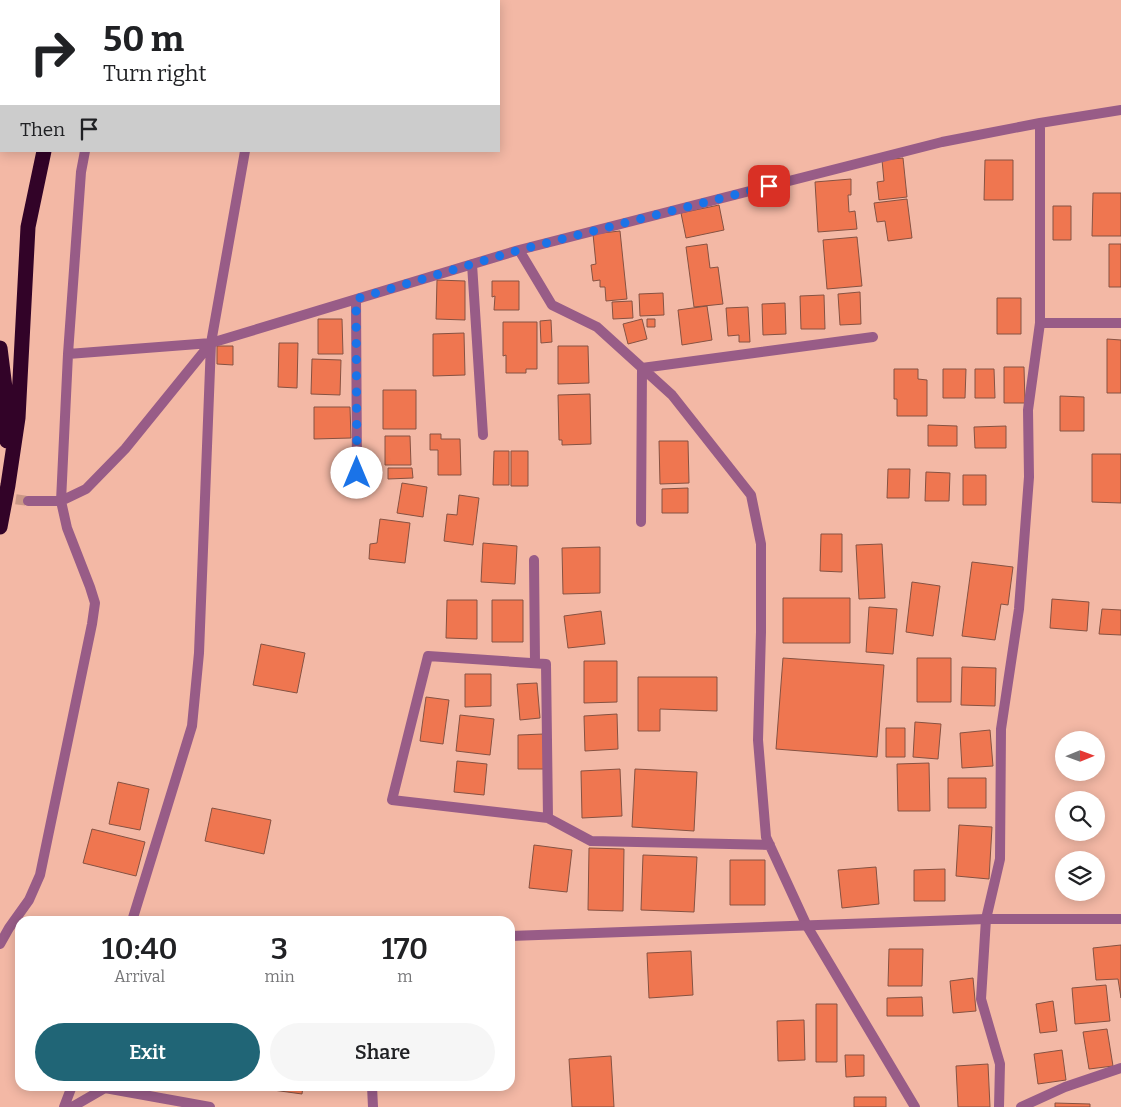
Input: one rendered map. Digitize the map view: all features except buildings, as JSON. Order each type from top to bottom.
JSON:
[{"type":"highway","points":[[0,527],[18,418],[28,228],[44,152]]},
{"type":"highway","points":[[0,348],[5,388],[8,485]]},
{"type":"street","points":[[68,354],[210,343],[519,250],[942,142],[1040,122],[1121,110]]},
{"type":"street","points":[[999,1107],[1000,1064],[981,999],[986,919],[1000,859],[1001,729],[1019,609],[1029,476],[1028,410],[1040,323],[1040,122]]},
{"type":"street","points":[[18,916],[29,900],[40,875],[92,624],[94,603],[90,587],[67,528],[62,501],[68,354],[80,172],[85,152]]},
{"type":"street","points":[[134,916],[192,726],[199,653],[210,343],[244,152]]},
{"type":"street","points":[[519,250],[552,305],[597,327],[672,396],[751,495],[761,544],[758,740],[766,837],[807,926],[915,1107]]},
{"type":"street","points":[[472,264],[482,435]]},
{"type":"street","points":[[356,299],[357,473]]},
{"type":"street","points":[[1040,323],[1121,323]]},
{"type":"street","points":[[642,368],[872,337]]},
{"type":"street","points":[[28,501],[62,501],[86,489],[125,449],[210,343]]},
{"type":"street","points":[[641,522],[642,368]]},
{"type":"street","points":[[534,560],[535,663]]},
{"type":"street","points":[[548,818],[546,664],[428,656],[392,800],[548,818],[591,841],[770,845]]},
{"type":"street","points":[[515,936],[986,919],[1121,919]]},
{"type":"street","points":[[0,944],[15,920]]},
{"type":"street","points":[[1021,1107],[1065,1087],[1121,1068]]},
{"type":"street","points":[[64,1107],[70,1091]]},
{"type":"street","points":[[72,1107],[100,1091]]},
{"type":"street","points":[[122,1091],[210,1107]]},
{"type":"street","points":[[372,1091],[373,1107]]},
{"type":"tunnel","points":[[1,497],[28,501]]},
{"type":"route","points":[[357,473],[356,299],[519,250],[769,186]]}]
